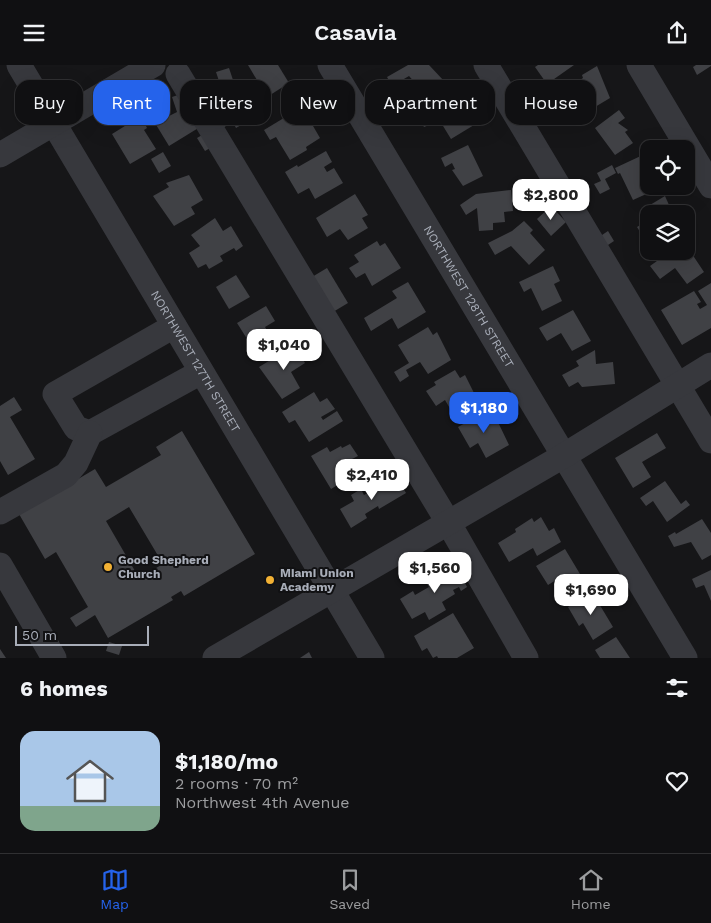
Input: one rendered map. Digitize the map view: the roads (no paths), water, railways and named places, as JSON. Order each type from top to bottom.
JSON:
[{"type":"street","name":"NORTHWEST 127TH STREET","points":[[19,65],[28,80]]},
{"type":"street","points":[[83,105],[152,65]]},
{"type":"street","name":"NORTHWEST 128TH STREET","points":[[330,65],[685,658]]},
{"type":"street","points":[[486,65],[711,441]]},
{"type":"street","points":[[639,65],[711,186]]},
{"type":"street","points":[[178,74],[448,522],[526,658]]},
{"type":"street","points":[[0,155],[50,125]]},
{"type":"street","name":"NORTHWEST 127TH STREET","points":[[54,125],[372,658]]},
{"type":"street","points":[[90,433],[76,428],[55,395],[174,326]]},
{"type":"street","points":[[215,658],[565,455],[711,365]]},
{"type":"street","points":[[0,512],[66,475],[76,463],[90,433],[201,372]]},
{"type":"street","points":[[0,565],[54,658]]},
{"type":"place","name":"Good Shepherd Church","points":[[108,567]]},
{"type":"place","name":"Miami Union Academy","points":[[270,580]]}]
